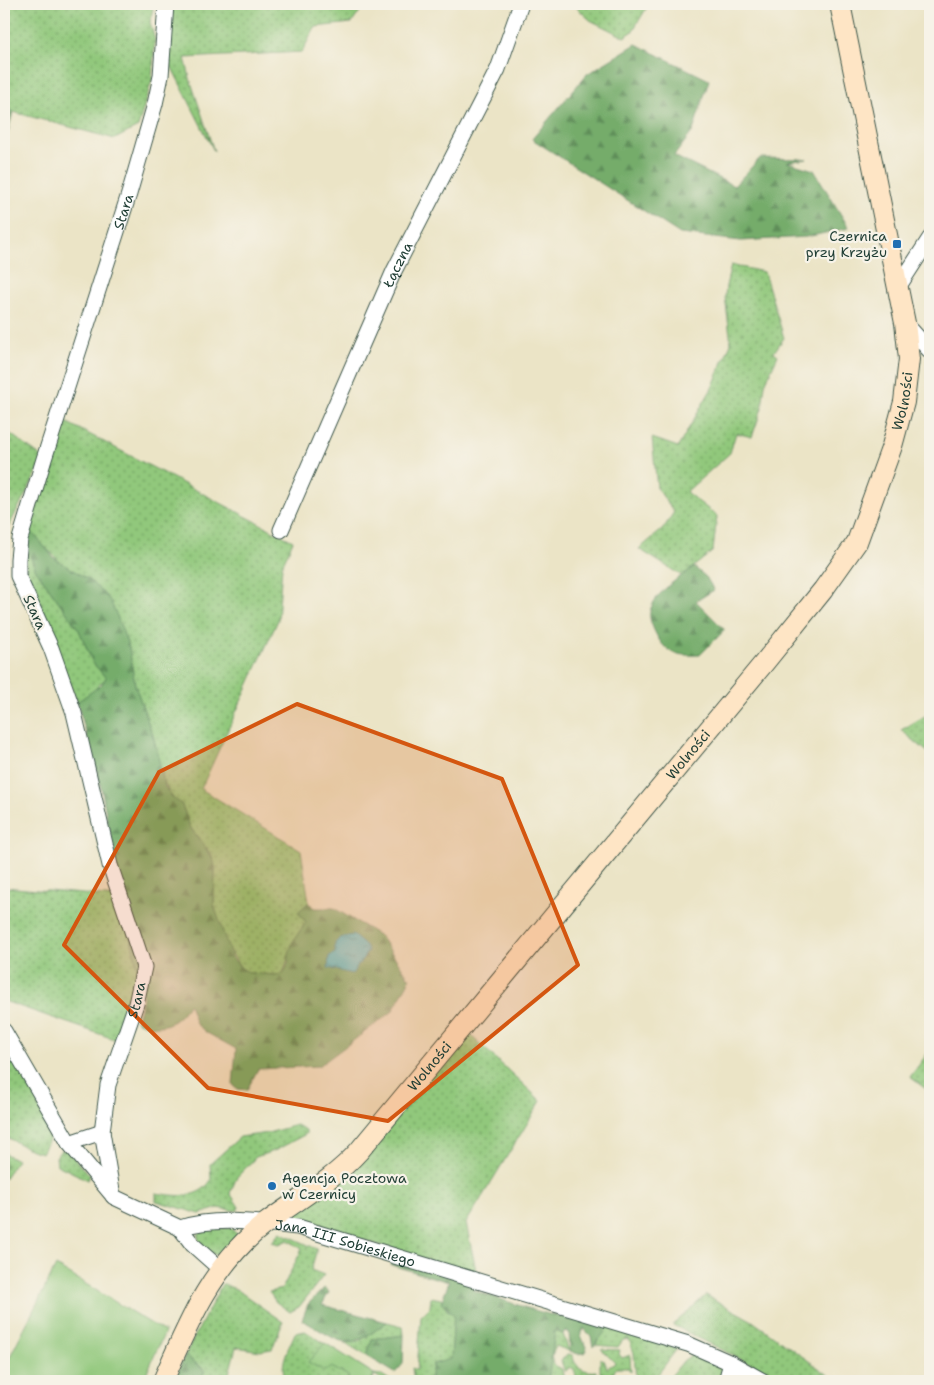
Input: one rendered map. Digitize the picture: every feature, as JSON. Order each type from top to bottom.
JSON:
[{"type":"street","name":"Stara","points":[[114,1197],[102,1132],[108,1085],[136,1004],[144,967],[110,865],[74,713],[51,648],[18,576],[22,533],[129,194],[155,104],[161,76],[166,4]]},
{"type":"street","name":"Łączna","points":[[282,530],[394,270],[498,68],[521,4]]},
{"type":"street","name":"Wolności","points":[[163,1381],[184,1332],[220,1269],[238,1246],[265,1223],[332,1178],[359,1151],[823,590],[857,542],[892,446],[904,402],[908,359],[899,286],[840,4]]},
{"type":"street","points":[[899,286],[930,238]]},
{"type":"street","points":[[905,323],[930,351]]},
{"type":"street","points":[[4,1031],[69,1143],[114,1197],[180,1228],[193,1245],[220,1269]]},
{"type":"street","points":[[69,1143],[102,1132]]},
{"type":"street","name":"Jana III Sobieskiego","points":[[180,1228],[199,1222],[265,1223],[298,1227],[688,1344],[731,1363],[763,1381]]},
{"type":"street","points":[[726,1381],[731,1363]]},
{"type":"highlighted area","points":[[297,704],[502,779],[578,965],[388,1121],[208,1088],[64,945],[159,772]]},
{"type":"green space","points":[[4,4],[154,4],[150,22],[155,40],[152,80],[138,127],[115,139],[13,112],[4,149]]},
{"type":"green space","points":[[170,4],[365,4],[352,23],[315,27],[302,52],[185,58],[214,151],[169,62]]},
{"type":"green space","points":[[573,4],[649,4],[632,32],[624,37],[590,20]]},
{"type":"green space","points":[[636,44],[709,80],[693,131],[674,156],[734,186],[760,158],[807,159],[787,162],[814,170],[849,228],[806,237],[741,241],[680,234],[532,139],[587,74]]},
{"type":"green space","points":[[4,106],[12,111],[4,149]]},
{"type":"green space","points":[[731,265],[764,272],[784,338],[774,352],[778,355],[765,384],[762,408],[752,437],[736,433],[730,453],[686,492],[717,516],[713,551],[682,576],[639,549],[663,529],[674,512],[657,488],[652,438],[678,447],[712,388],[731,343],[725,297]]},
{"type":"green space","points":[[66,422],[293,541],[282,566],[278,620],[201,789],[301,850],[309,902],[298,912],[306,922],[293,942],[283,974],[250,973],[241,968],[225,943],[214,905],[215,867],[213,857],[190,827],[182,805],[171,796],[162,778],[154,739],[135,685],[129,648],[64,566],[24,526]]},
{"type":"green space","points":[[4,429],[44,459],[9,526],[4,520]]},
{"type":"green space","points":[[30,530],[54,558],[89,580],[109,599],[115,611],[129,648],[135,685],[154,739],[165,787],[171,796],[182,805],[190,827],[212,857],[215,867],[214,905],[231,956],[241,968],[250,973],[283,974],[287,966],[292,944],[306,922],[298,912],[309,902],[314,908],[334,908],[380,936],[410,979],[392,1012],[319,1066],[258,1069],[247,1090],[238,1089],[233,1085],[236,1049],[207,1033],[196,1024],[189,1004],[179,1017],[167,1024],[153,1026],[136,1021],[143,998],[99,778],[77,702],[101,685],[106,678],[93,663],[79,630],[36,570],[25,544]]},
{"type":"green space","points":[[25,544],[36,570],[79,630],[93,663],[106,678],[93,691],[77,702],[26,575]]},
{"type":"green space","points":[[694,567],[706,577],[714,590],[696,601],[725,630],[700,655],[677,654],[667,649],[658,638],[650,619],[651,608],[664,590]]},
{"type":"green space","points":[[930,713],[930,754],[901,730]]},
{"type":"green space","points":[[4,887],[117,897],[139,966],[135,989],[117,1040],[4,1001]]},
{"type":"green space","points":[[468,1033],[541,1101],[466,1223],[477,1275],[297,1220],[298,1209]]},
{"type":"green space","points":[[4,1039],[54,1131],[42,1153],[31,1150],[4,1136]]},
{"type":"green space","points":[[930,1050],[930,1092],[910,1077]]},
{"type":"green space","points":[[296,1125],[306,1130],[306,1134],[276,1150],[256,1157],[237,1177],[230,1193],[239,1207],[237,1211],[218,1208],[200,1214],[156,1201],[156,1193],[186,1195],[200,1191],[211,1180],[210,1164],[240,1137],[268,1133]]},
{"type":"green space","points":[[61,1150],[66,1150],[90,1175],[88,1180],[57,1165],[56,1157]]},
{"type":"green space","points":[[4,1153],[17,1160],[4,1179]]},
{"type":"green space","points":[[231,1228],[239,1236],[221,1255],[210,1253],[198,1239],[199,1233],[206,1229]]},
{"type":"green space","points":[[280,1232],[317,1249],[311,1270],[324,1275],[299,1307],[290,1312],[276,1302],[269,1292],[282,1289],[302,1249],[288,1240],[279,1244],[272,1242]]},
{"type":"green space","points":[[393,1258],[470,1282],[475,1291],[526,1308],[602,1324],[605,1332],[593,1347],[591,1336],[584,1329],[581,1335],[587,1350],[585,1353],[578,1354],[570,1351],[569,1332],[565,1331],[563,1334],[555,1331],[548,1381],[430,1381],[433,1364],[451,1359],[454,1315],[441,1303],[449,1282],[391,1265]]},
{"type":"green space","points":[[56,1266],[165,1332],[143,1381],[4,1381],[4,1368]]},
{"type":"green space","points":[[222,1284],[236,1289],[283,1322],[272,1349],[260,1351],[236,1347],[227,1381],[199,1381],[205,1370],[185,1355]]},
{"type":"green space","points":[[324,1288],[329,1292],[322,1305],[387,1322],[373,1332],[353,1341],[344,1342],[327,1335],[302,1320],[308,1304]]},
{"type":"green space","points":[[706,1295],[751,1320],[837,1381],[784,1381],[673,1325]]},
{"type":"green space","points":[[431,1297],[441,1299],[447,1310],[454,1314],[451,1360],[433,1364],[430,1381],[414,1381],[412,1368],[417,1370],[421,1316],[430,1307]]},
{"type":"green space","points":[[387,1322],[403,1326],[404,1335],[372,1339],[367,1356],[345,1343],[358,1342]]},
{"type":"green space","points":[[602,1324],[676,1348],[676,1350],[653,1381],[636,1381],[634,1353],[629,1339],[623,1340],[618,1347],[596,1345]]},
{"type":"green space","points":[[305,1331],[374,1374],[382,1375],[391,1381],[385,1381],[374,1375],[373,1381],[287,1381],[283,1369],[287,1351],[295,1333]]},
{"type":"green space","points":[[555,1331],[563,1334],[569,1351],[556,1346],[552,1355],[554,1365],[562,1369],[564,1381],[548,1381]]},
{"type":"green space","points":[[404,1335],[403,1364],[395,1373],[367,1356],[372,1339]]},
{"type":"green space","points":[[325,1343],[374,1374],[371,1381],[347,1381],[349,1376],[331,1367],[325,1371],[308,1362]]},
{"type":"green space","points":[[601,1349],[620,1350],[619,1354],[622,1358],[630,1355],[631,1372],[628,1368],[616,1368],[612,1376],[616,1378],[614,1381],[607,1381],[605,1375],[600,1373],[600,1358],[604,1360],[607,1368],[615,1363]]},
{"type":"green space","points":[[567,1354],[573,1355],[575,1362],[580,1368],[596,1371],[596,1377],[588,1373],[585,1376],[587,1381],[574,1381],[576,1377],[574,1369],[570,1367],[565,1372],[561,1361]]},
{"type":"green space","points":[[695,1354],[722,1366],[720,1381],[667,1381],[684,1360]]},
{"type":"green space","points":[[185,1355],[205,1371],[199,1381],[174,1381]]},
{"type":"water","points":[[353,935],[367,947],[368,951],[352,974],[328,968],[329,956],[335,953],[335,943],[340,938]]},
{"type":"place","name":"Czernica przy Krzyżu","points":[[897,244]]},
{"type":"place","name":"Agencja Pocztowa w Czernicy","points":[[272,1186]]}]
